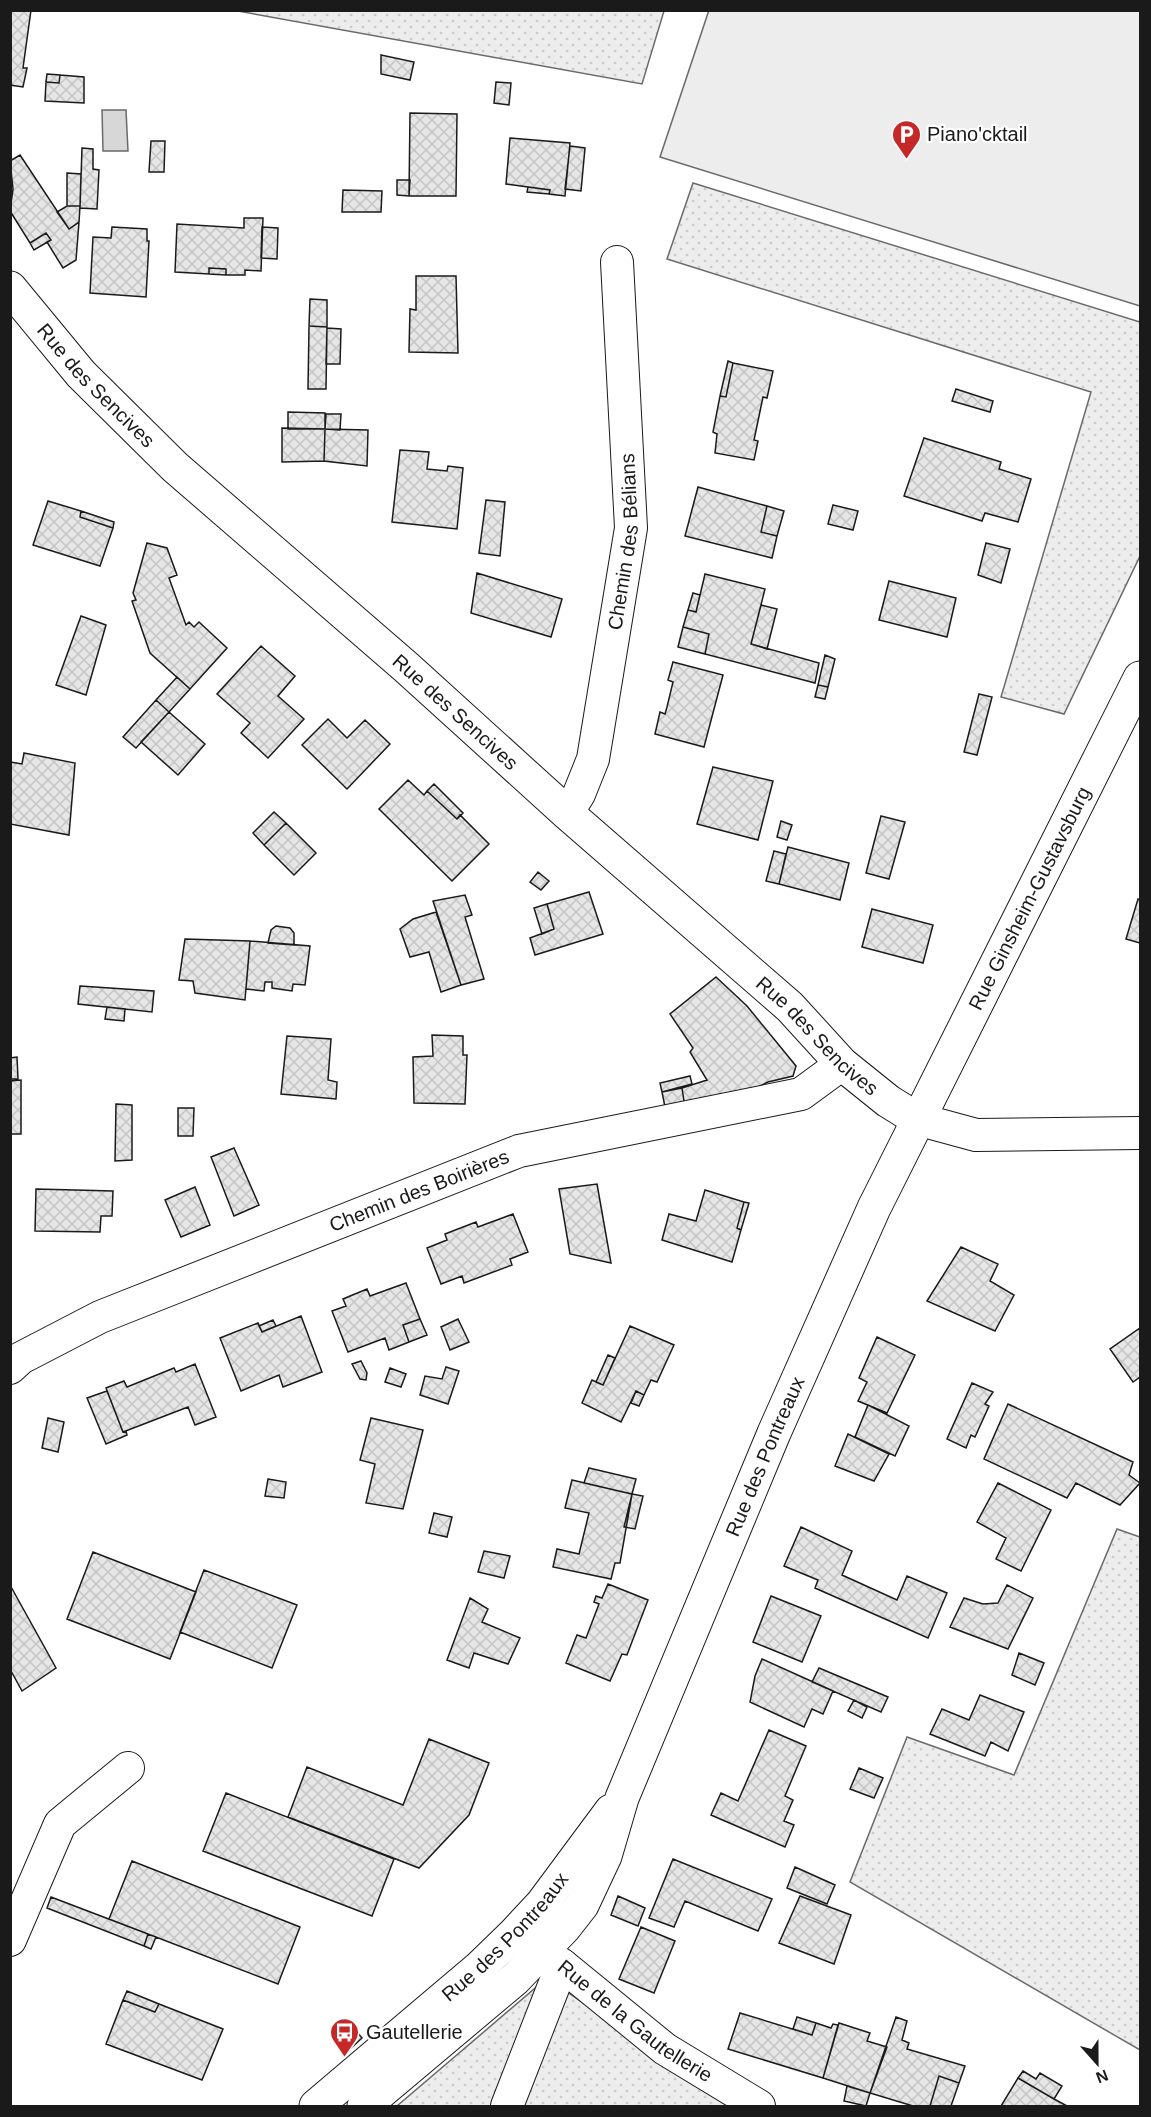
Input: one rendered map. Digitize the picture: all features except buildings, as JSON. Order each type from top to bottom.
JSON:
[{"type":"street","name":"Chemin des Bélians","points":[[567,813],[579,794],[593,759],[631,528],[616,261]]},
{"type":"street","name":"Rue des Sencives","points":[[10,288],[81,374],[175,467],[406,667],[567,813],[789,1007],[842,1064],[888,1101],[917,1119]]},
{"type":"street","name":"Rue Ginsheim-Gustavsburg","points":[[917,1119],[1140,678]]},
{"type":"street","name":"Chemin des Boirières","points":[[10,1368],[21,1358],[100,1317],[519,1151],[801,1094],[842,1064]]},
{"type":"street","points":[[917,1119],[976,1135],[1140,1133]]},
{"type":"street","name":"Rue des Pontreaux","points":[[364,2106],[515,1979],[552,1958],[582,1905],[605,1856],[622,1798],[774,1433],[874,1208],[917,1119]]},
{"type":"street","points":[[10,1940],[60,1824],[128,1768]]},
{"type":"street","name":"Rue des Pontreaux","points":[[316,2106],[480,1967],[515,1933],[542,1904],[622,1798]]},
{"type":"street","name":"Rue de la Gautellerie","points":[[515,1933],[552,1958],[665,2049],[759,2106]]},
{"type":"street","points":[[507,2106],[552,1958]]},
{"type":"shaded area","points":[[664,10],[642,84],[238,11]]},
{"type":"shaded area","name":"Piano'cktail","points":[[709,10],[1140,11],[1140,306],[660,157]]},
{"type":"shaded area","points":[[102,110],[126,110],[128,151],[103,151]]},
{"type":"shaded area","points":[[693,183],[1140,322],[1140,556],[1064,714],[1001,697],[1091,392],[667,259]]},
{"type":"shaded area","points":[[1117,1529],[1140,1537],[1140,2050],[850,1882],[907,1737],[1014,1775]]},
{"type":"shaded area","points":[[547,1978],[732,2106],[397,2106]]},
{"type":"place","name":"Piano'cktail","points":[[906,160]]},
{"type":"place","name":"Gautellerie","points":[[345,2058]]}]
